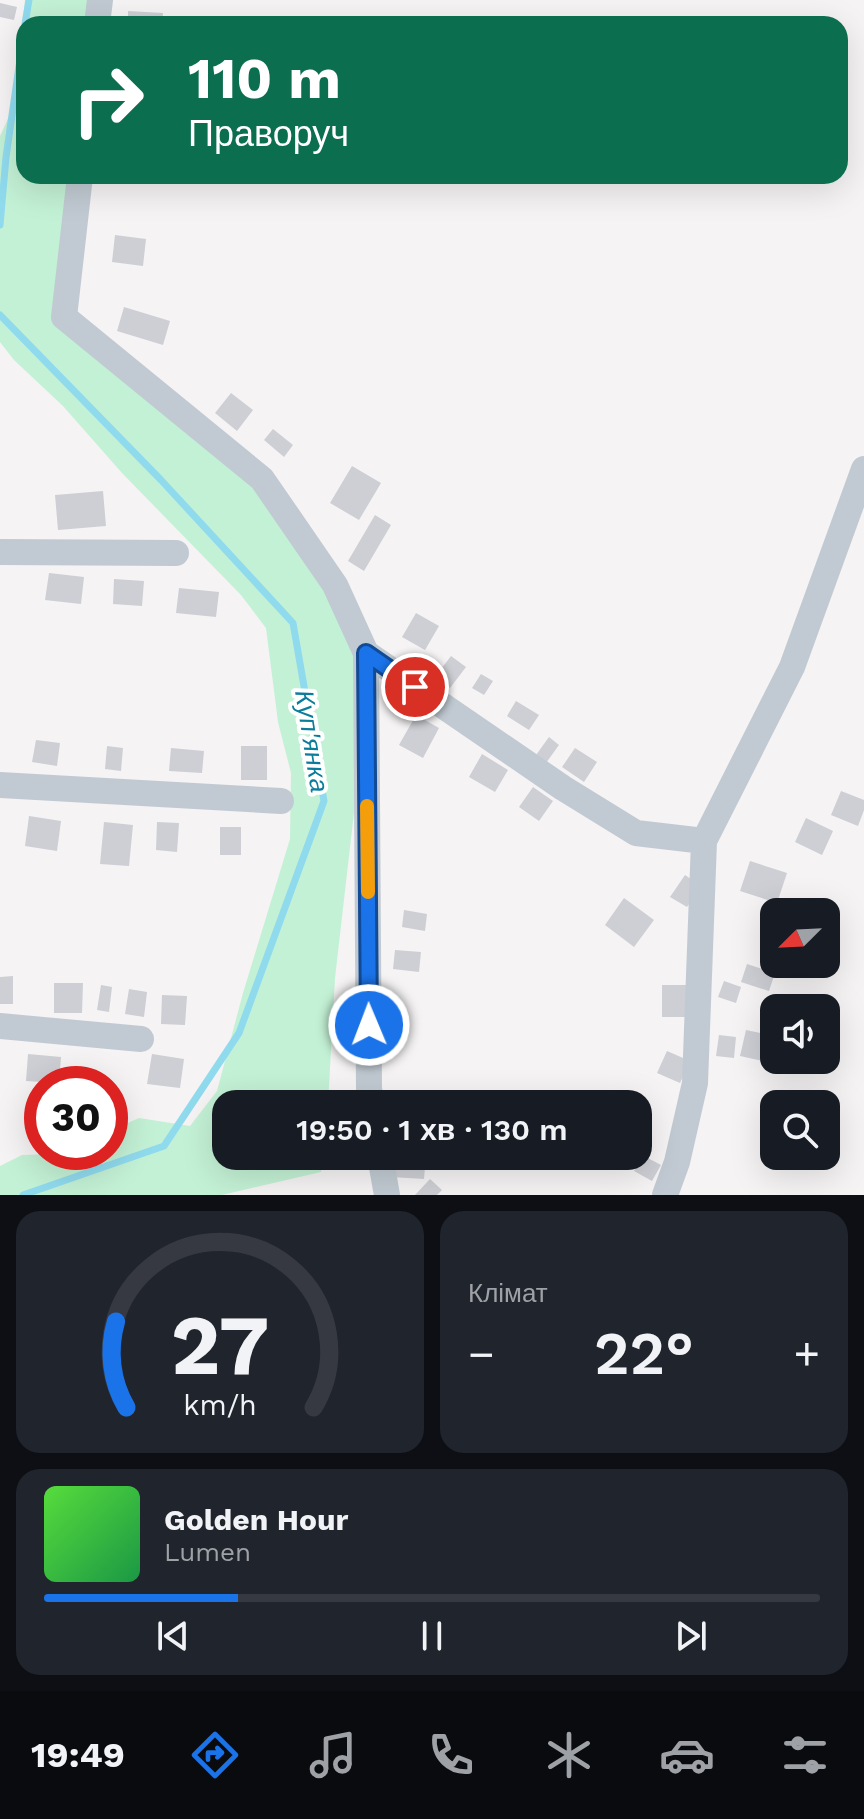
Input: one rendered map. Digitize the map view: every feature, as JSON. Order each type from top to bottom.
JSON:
[{"type":"street","points":[[79,184],[64,317],[262,479],[335,585],[366,653],[369,1090]]},
{"type":"street","points":[[665,1195],[677,1162],[695,1083],[704,841],[792,667],[864,469]]},
{"type":"street","points":[[0,552],[176,553]]},
{"type":"street","points":[[366,653],[563,788],[636,833],[704,841]]},
{"type":"street","points":[[0,785],[281,801]]},
{"type":"street","points":[[0,1026],[141,1039]]},
{"type":"street","points":[[383,1170],[387,1195]]},
{"type":"green space","points":[[25,0],[100,0],[98,16],[23,16]]},
{"type":"green space","points":[[16,81],[16,184],[79,184],[64,317],[233,456],[366,653],[366,708],[335,978],[329,1090],[217,1090],[290,839],[291,773],[278,722],[266,628],[241,595],[0,342],[0,136],[13,108]]},
{"type":"green space","points":[[212,1097],[212,1170],[321,1172],[222,1195],[0,1195],[0,1166],[22,1155],[24,1170],[128,1170],[128,1123],[139,1118],[190,1126]]},
{"type":"building","points":[[0,3],[17,7],[14,20],[0,17]]},
{"type":"building","points":[[128,11],[163,13],[163,16],[128,16]]},
{"type":"building","points":[[115,235],[146,239],[143,266],[112,262]]},
{"type":"building","points":[[124,307],[170,321],[163,345],[117,331]]},
{"type":"building","points":[[231,393],[253,410],[237,431],[215,413]]},
{"type":"building","points":[[273,429],[293,445],[284,457],[264,440]]},
{"type":"building","points":[[352,466],[381,483],[359,520],[330,503]]},
{"type":"building","points":[[103,491],[106,526],[58,530],[55,495]]},
{"type":"building","points":[[375,515],[391,525],[364,571],[348,561]]},
{"type":"building","points":[[49,573],[84,577],[81,604],[45,600]]},
{"type":"building","points":[[114,579],[144,581],[142,606],[113,604]]},
{"type":"building","points":[[179,588],[219,592],[216,617],[176,613]]},
{"type":"building","points":[[416,613],[439,626],[425,650],[402,637]]},
{"type":"building","points":[[451,656],[466,667],[450,688],[435,677]]},
{"type":"building","points":[[481,674],[493,681],[484,695],[472,688]]},
{"type":"building","points":[[516,701],[539,715],[529,730],[507,716]]},
{"type":"building","points":[[416,715],[439,728],[423,758],[399,745]]},
{"type":"building","points":[[549,737],[559,745],[546,763],[536,755]]},
{"type":"building","points":[[36,740],[60,743],[57,766],[32,762]]},
{"type":"building","points":[[107,746],[123,748],[121,771],[105,769]]},
{"type":"building","points":[[241,746],[267,746],[267,780],[241,780]]},
{"type":"building","points":[[171,748],[204,751],[202,773],[169,771]]},
{"type":"building","points":[[575,748],[597,762],[584,782],[562,767]]},
{"type":"building","points":[[482,754],[508,770],[495,792],[469,777]]},
{"type":"building","points":[[533,787],[553,801],[539,821],[519,807]]},
{"type":"building","points":[[841,791],[864,800],[858,826],[831,815]]},
{"type":"building","points":[[29,816],[61,821],[57,851],[25,846]]},
{"type":"building","points":[[806,818],[833,831],[822,855],[795,842]]},
{"type":"building","points":[[104,822],[133,825],[129,866],[100,864]]},
{"type":"building","points":[[157,822],[179,823],[177,852],[156,850]]},
{"type":"building","points":[[220,827],[241,827],[241,855],[220,855]]},
{"type":"building","points":[[750,861],[787,873],[779,898],[762,898],[740,891]]},
{"type":"building","points":[[685,875],[701,886],[687,907],[670,897]]},
{"type":"building","points":[[624,898],[654,920],[634,947],[605,925]]},
{"type":"building","points":[[404,910],[427,914],[425,931],[402,927]]},
{"type":"building","points":[[395,950],[421,952],[419,972],[393,969]]},
{"type":"building","points":[[747,964],[760,968],[760,978],[773,978],[769,991],[741,982]]},
{"type":"building","points":[[13,976],[13,1004],[0,1004],[0,977]]},
{"type":"building","points":[[724,981],[741,987],[736,1003],[718,997]]},
{"type":"building","points":[[54,983],[83,983],[82,1013],[54,1013]]},
{"type":"building","points":[[101,985],[112,987],[109,1012],[97,1010]]},
{"type":"building","points":[[662,985],[692,985],[692,1017],[662,1017]]},
{"type":"building","points":[[129,989],[147,992],[144,1017],[125,1014]]},
{"type":"building","points":[[162,995],[187,996],[185,1025],[161,1024]]},
{"type":"building","points":[[746,1030],[760,1033],[760,1060],[740,1056]]},
{"type":"building","points":[[719,1035],[736,1037],[734,1058],[716,1056]]},
{"type":"building","points":[[667,1051],[690,1061],[680,1083],[657,1073]]},
{"type":"building","points":[[28,1054],[61,1057],[60,1066],[27,1066]]},
{"type":"building","points":[[152,1054],[184,1059],[180,1088],[147,1084]]},
{"type":"building","points":[[652,1160],[661,1165],[652,1181],[634,1171],[652,1170]]},
{"type":"building","points":[[392,1170],[425,1170],[424,1179],[391,1177]]},
{"type":"building","points":[[430,1179],[442,1190],[437,1195],[415,1195]]},
{"type":"waterway","name":"Куп'янка","points":[[26,16],[29,0]]},
{"type":"waterway","name":"Куп'янка","points":[[0,225],[16,88]]},
{"type":"waterway","name":"Куп'янка","points":[[0,315],[161,480],[293,623],[324,801],[239,1033],[164,1146],[23,1195]]},
{"type":"slow traffic","points":[[367,806],[368,892]]},
{"type":"route","points":[[369,1025],[366,653],[415,687]]}]
